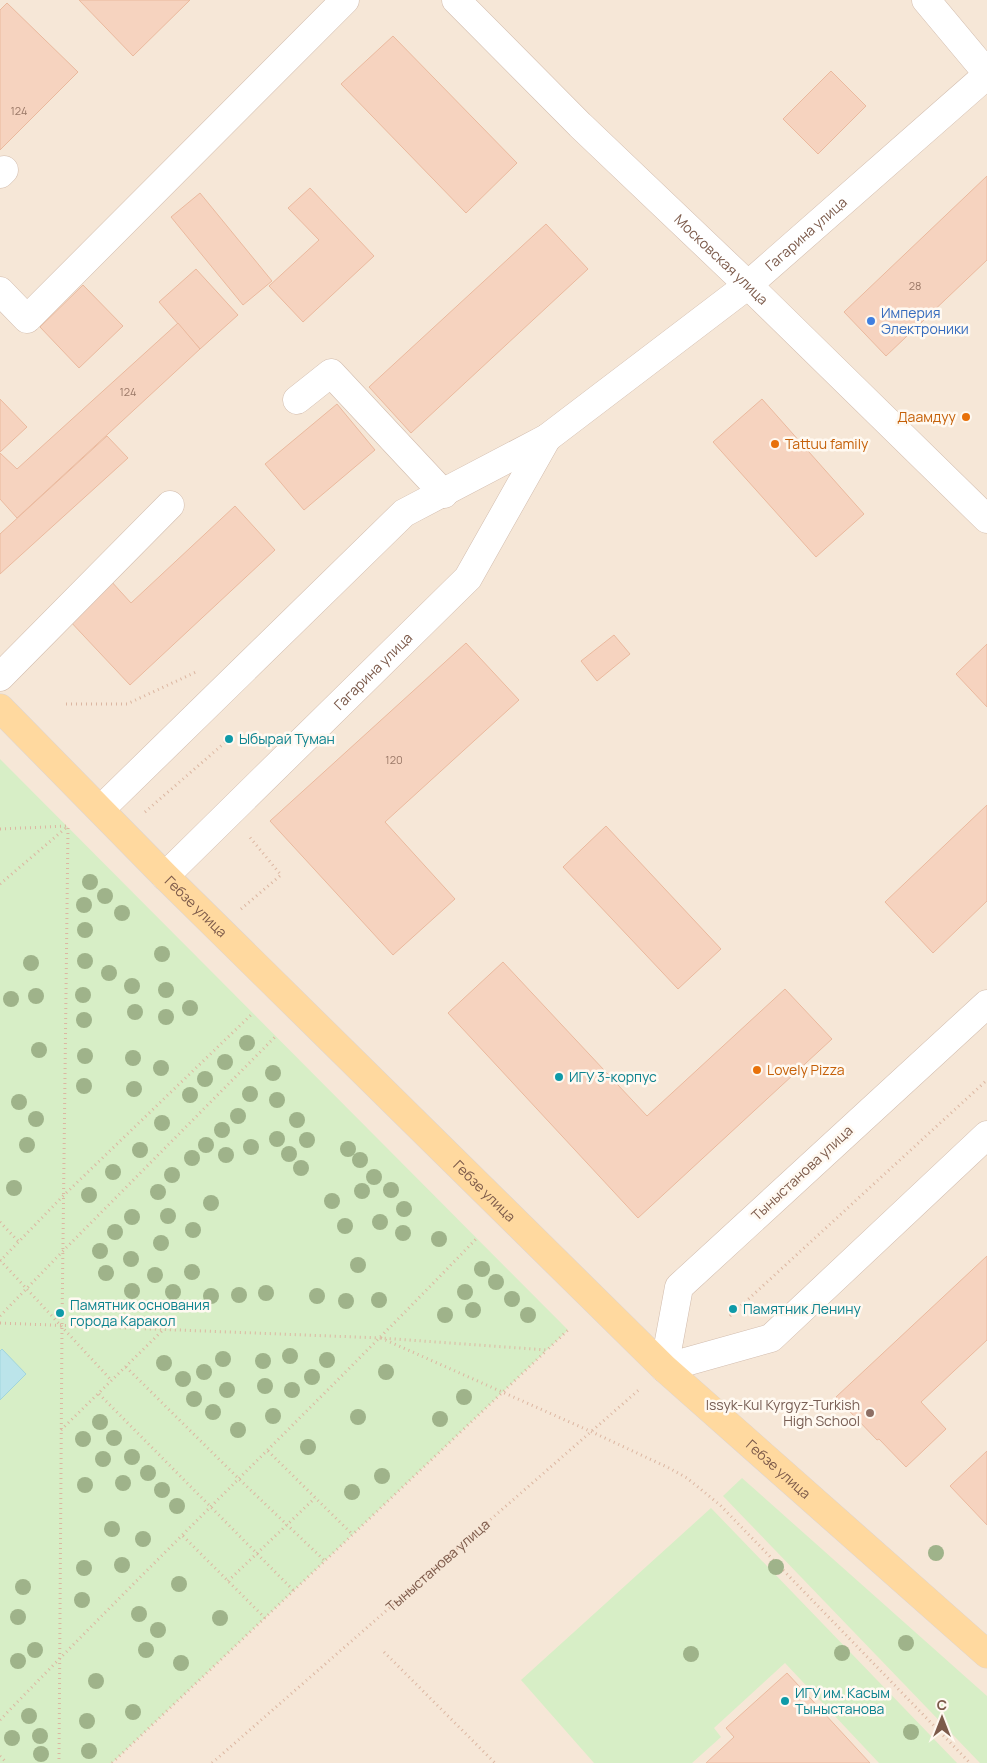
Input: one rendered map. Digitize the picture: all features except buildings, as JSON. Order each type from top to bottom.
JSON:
[{"type":"main road","name":"Гебзе улица","points":[[0,708],[165,876],[664,1368],[987,1654]]},
{"type":"street","points":[[0,291],[27,319],[345,0]]},
{"type":"street","name":"Московская улица","points":[[456,0],[580,125],[748,285],[987,519]]},
{"type":"street","points":[[926,0],[987,74]]},
{"type":"street","name":"Гагарина улица","points":[[100,809],[404,514],[547,438],[748,285],[987,74]]},
{"type":"street","points":[[297,400],[331,373],[444,494]]},
{"type":"street","name":"Гагарина улица","points":[[165,876],[468,578],[547,438]]},
{"type":"street","points":[[0,677],[170,505]]},
{"type":"street","name":"Тыныстанова улица","points":[[664,1368],[679,1287],[987,1004]]},
{"type":"street","points":[[664,1368],[771,1338],[987,1135]]},
{"type":"path","points":[[66,704],[127,704],[197,671]]},
{"type":"path","points":[[122,832],[229,739]]},
{"type":"path","points":[[218,928],[281,875],[230,812]]},
{"type":"path","points":[[0,829],[68,826]]},
{"type":"path","points":[[0,884],[68,826]]},
{"type":"path","points":[[59,1763],[68,826]]},
{"type":"path","points":[[112,1380],[0,1260],[63,1196],[253,1013]]},
{"type":"path","points":[[0,1316],[276,1036]]},
{"type":"path","points":[[727,1319],[987,1080]]},
{"type":"path","points":[[0,1222],[19,1242]]},
{"type":"path","points":[[0,1720],[381,1338],[477,1238]]},
{"type":"path","points":[[0,1323],[381,1338],[547,1350]]},
{"type":"path","points":[[61,1430],[164,1329]]},
{"type":"path","points":[[112,1763],[568,1330]]},
{"type":"path","points":[[381,1338],[592,1432],[687,1478],[720,1505],[970,1763]]},
{"type":"path","points":[[126,1367],[325,1561]]},
{"type":"path","name":"Тыныстанова улица","points":[[212,1763],[664,1368]]},
{"type":"path","points":[[98,1394],[294,1591]]},
{"type":"path","points":[[268,1451],[352,1534]]},
{"type":"path","points":[[228,1581],[316,1498]]},
{"type":"path","points":[[183,1536],[265,1618]]},
{"type":"path","points":[[384,1652],[495,1763]]},
{"type":"path","points":[[0,1756],[7,1763]]},
{"type":"shaded area","points":[[0,0],[987,0],[987,1763],[0,1763]]},
{"type":"green space","points":[[0,759],[568,1330],[112,1763],[0,1763]]},
{"type":"green space","points":[[742,1478],[987,1696],[987,1763],[980,1763],[723,1496]]},
{"type":"green space","points":[[711,1508],[957,1763],[879,1763],[785,1663],[714,1728],[721,1737],[692,1763],[594,1763],[521,1680]]},
{"type":"water","points":[[2,1349],[26,1374],[0,1400],[0,1351]]},
{"type":"place","name":"Империя Электроники","points":[[871,321]]},
{"type":"place","name":"Даамдуу","points":[[966,417]]},
{"type":"place","name":"Tattuu family","points":[[775,444]]},
{"type":"place","name":"Ыбырай Туман","points":[[229,739]]},
{"type":"place","name":"Lovely Pizza","points":[[757,1070]]},
{"type":"place","name":"ИГУ 3-корпус","points":[[559,1077]]},
{"type":"place","name":"Памятник Ленину","points":[[733,1309]]},
{"type":"place","name":"Памятник основания города Каракол","points":[[60,1313]]},
{"type":"place","name":"Issyk-Kul Kyrgyz-Turkish High School","points":[[870,1413]]},
{"type":"place","name":"ИГУ им. Касым Тыныстанова","points":[[785,1701]]}]
